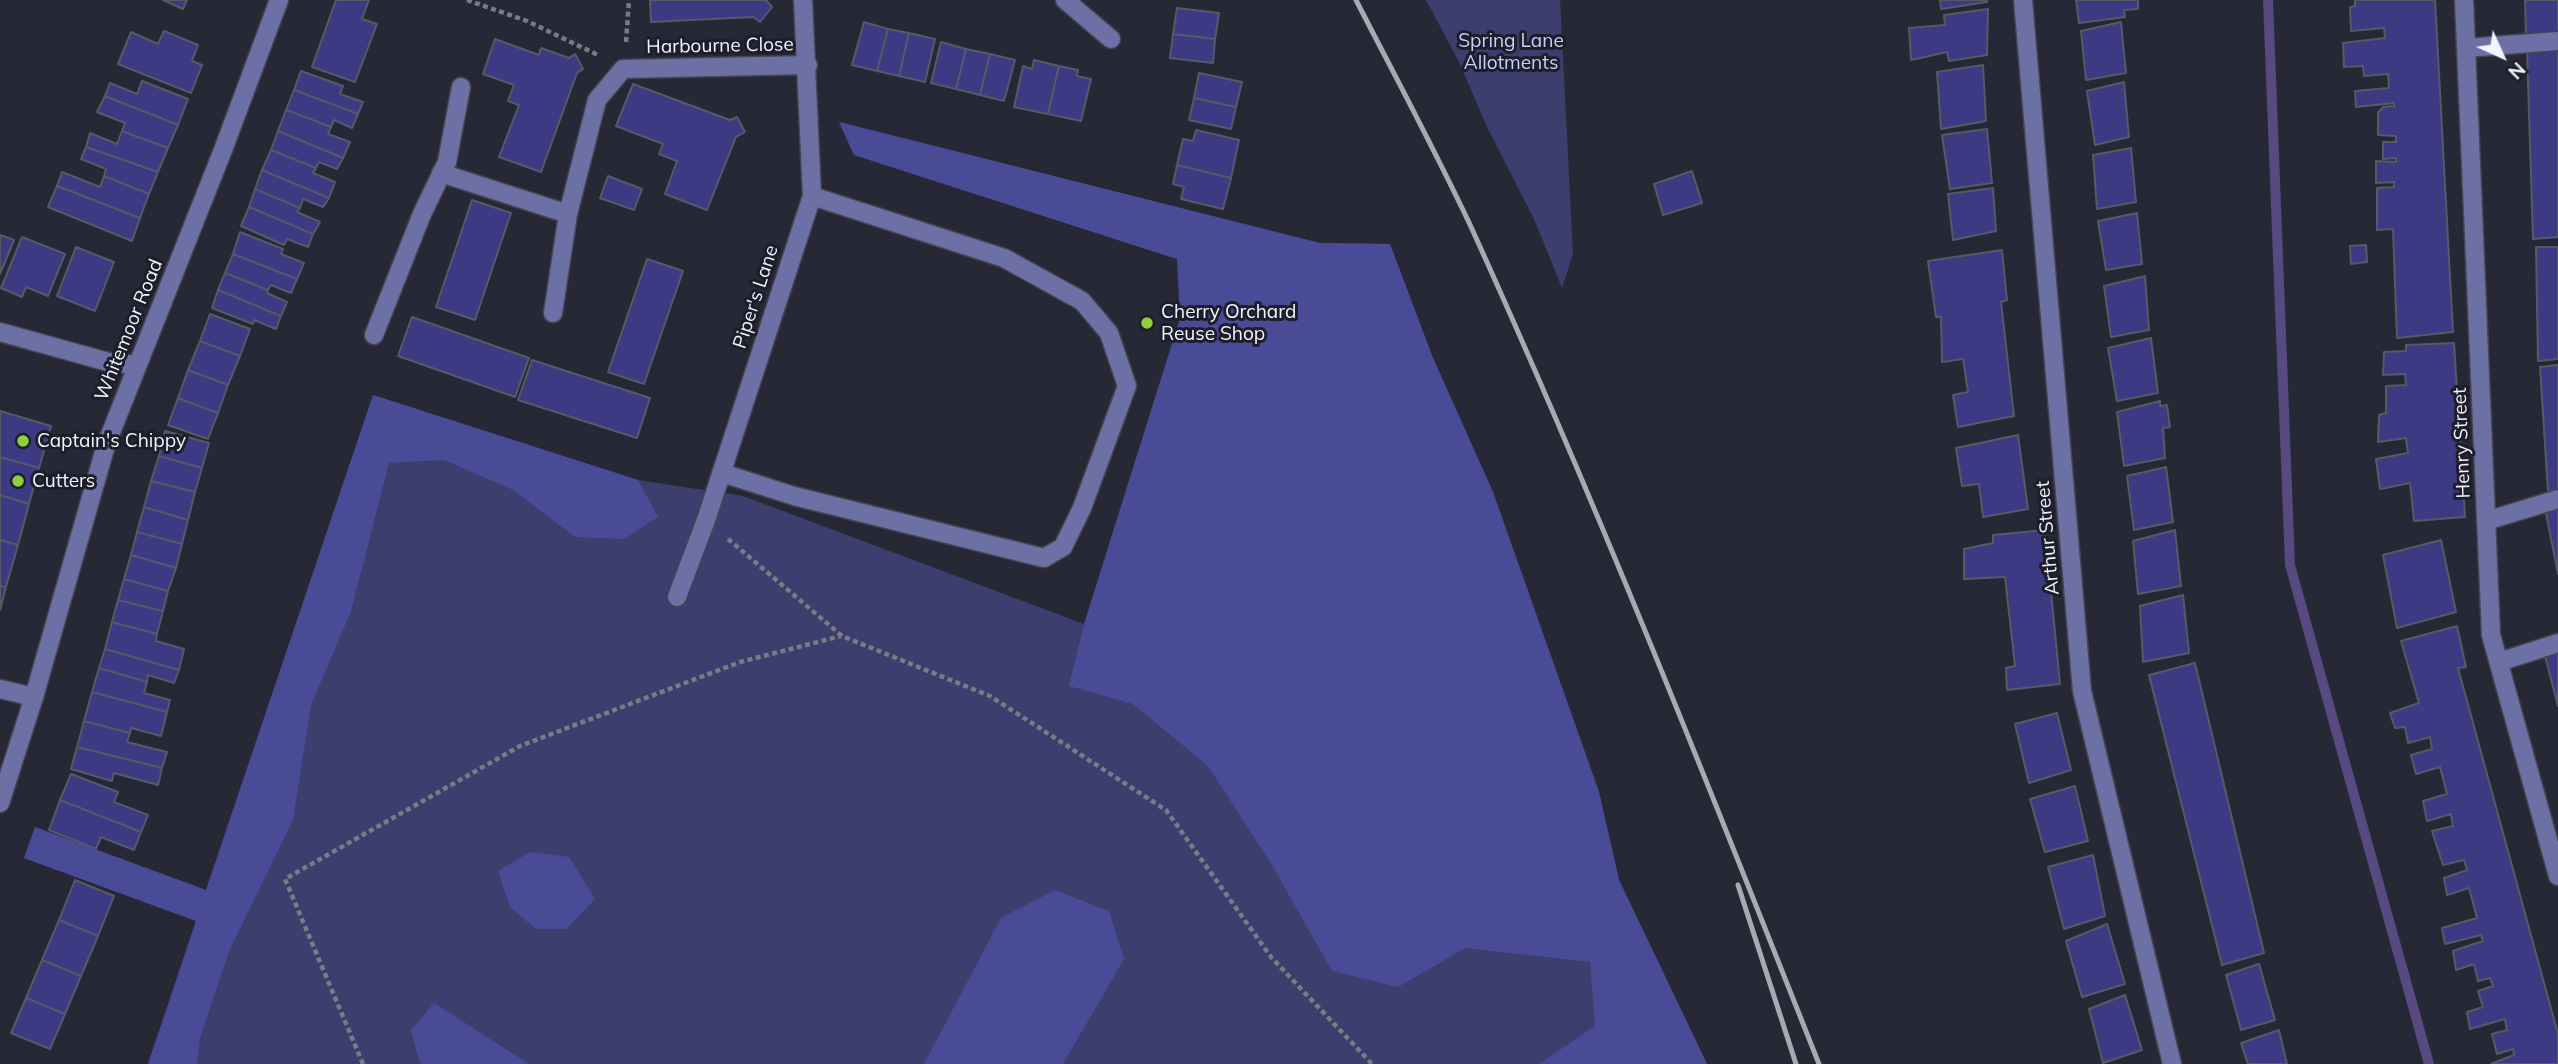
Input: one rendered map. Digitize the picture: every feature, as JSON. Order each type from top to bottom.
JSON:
[{"type":"street","name":"Whitemoor Road","points":[[0,803],[34,697],[106,445],[223,150],[279,0]]},
{"type":"street","name":"Piper's Lane","points":[[677,597],[722,473],[812,196],[803,0]]},
{"type":"street","points":[[1065,0],[1111,39]]},
{"type":"street","name":"Arthur Street","points":[[2023,0],[2082,691],[2172,1064]]},
{"type":"street","name":"Henry Street","points":[[2464,0],[2491,635],[2558,876]]},
{"type":"street","points":[[2466,48],[2558,41]]},
{"type":"street","name":"Harbourne Close","points":[[553,313],[568,214],[597,100],[623,69],[808,65]]},
{"type":"street","points":[[374,335],[422,214],[447,162],[461,87]]},
{"type":"street","points":[[441,173],[568,214]]},
{"type":"street","points":[[722,473],[794,496],[1044,558],[1063,547],[1082,508],[1127,386],[1108,333],[1082,302],[1004,258],[812,196]]},
{"type":"street","points":[[0,332],[108,362],[137,365]]},
{"type":"street","points":[[2486,521],[2558,499]]},
{"type":"street","points":[[2499,662],[2558,643]]},
{"type":"street","points":[[0,689],[34,697]]},
{"type":"path","points":[[467,0],[527,22],[623,69],[629,0]]},
{"type":"path","points":[[706,520],[842,635],[990,696],[1166,810],[1271,957],[1372,1064]]},
{"type":"path","points":[[363,1064],[285,879],[520,746],[740,662],[842,635]]},
{"type":"green space","name":"Spring Lane Allotments","points":[[1426,0],[1560,0],[1573,254],[1562,288],[1534,219],[1487,127],[1460,64]]},
{"type":"green space","points":[[839,122],[1320,243],[1390,244],[1433,358],[1493,492],[1599,792],[1619,880],[1707,1064],[148,1064],[196,921],[24,858],[35,827],[206,890],[373,395],[638,480],[743,496],[1084,624],[1181,345],[1177,259],[854,155]]},
{"type":"shaded area","points":[[839,122],[1320,243],[1390,244],[1433,358],[1493,492],[1599,792],[1619,880],[1707,1064],[1539,1064],[1595,1026],[1590,962],[1465,948],[1398,987],[1332,971],[1272,865],[1208,766],[1133,704],[1069,686],[1084,624],[1180,318],[1177,259],[854,155]]},
{"type":"shaded area","points":[[373,395],[638,480],[658,517],[624,539],[575,537],[513,490],[444,460],[389,463],[351,611],[311,705],[293,820],[230,949],[200,1038],[197,1064],[148,1064],[196,921],[24,858],[35,827],[206,890]]},
{"type":"shaded area","points":[[530,852],[569,857],[595,899],[566,929],[536,929],[510,907],[498,871]]},
{"type":"shaded area","points":[[1055,890],[1109,911],[1124,959],[1063,1064],[924,1064],[1001,918]]},
{"type":"shaded area","points":[[434,1003],[529,1064],[420,1064],[411,1030]]},
{"type":"building","points":[[163,0],[187,0],[183,9]]},
{"type":"building","points":[[336,0],[369,0],[362,19],[377,24],[355,82],[312,67]]},
{"type":"building","points":[[650,0],[766,0],[772,7],[760,22],[753,17],[651,22]]},
{"type":"building","points":[[1940,0],[1987,0],[1987,2],[1941,9]]},
{"type":"building","points":[[2076,0],[2138,0],[2138,9],[2124,10],[2125,17],[2079,23]]},
{"type":"building","points":[[2355,0],[2435,0],[2453,332],[2397,338],[2393,229],[2377,230],[2377,188],[2394,187],[2394,182],[2376,183],[2376,161],[2396,162],[2396,158],[2383,159],[2383,142],[2396,142],[2396,136],[2378,135],[2378,113],[2383,107],[2394,106],[2394,103],[2356,107],[2355,91],[2389,88],[2388,74],[2364,76],[2363,66],[2344,67],[2343,43],[2385,38],[2384,28],[2351,31],[2350,7],[2355,6]]},
{"type":"building","points":[[2525,0],[2558,0],[2558,34],[2526,36]]},
{"type":"building","points":[[1177,8],[1219,13],[1215,39],[1173,34]]},
{"type":"building","points":[[1988,9],[1987,55],[1949,61],[1947,52],[1911,60],[1909,28],[1945,25],[1944,15]]},
{"type":"building","points":[[864,22],[888,29],[877,71],[852,65]]},
{"type":"building","points":[[2121,22],[2126,73],[2086,80],[2081,31]]},
{"type":"building","points":[[888,29],[909,33],[899,76],[877,71]]},
{"type":"building","points":[[164,31],[198,45],[192,61],[202,65],[191,93],[118,64],[131,32],[158,44]]},
{"type":"building","points":[[909,33],[935,39],[925,82],[899,76]]},
{"type":"building","points":[[1173,34],[1215,39],[1213,63],[1170,58]]},
{"type":"building","points":[[495,39],[539,55],[541,48],[569,58],[575,54],[583,69],[577,73],[541,172],[499,157],[519,105],[508,101],[514,85],[483,74]]},
{"type":"building","points":[[941,42],[966,49],[956,89],[931,83]]},
{"type":"building","points":[[966,49],[990,54],[980,95],[956,89]]},
{"type":"building","points":[[2527,50],[2558,50],[2558,237],[2533,239]]},
{"type":"building","points":[[990,54],[1015,60],[1004,101],[980,95]]},
{"type":"building","points":[[1034,60],[1059,66],[1048,114],[1014,107],[1023,66],[1032,69]]},
{"type":"building","points":[[1983,65],[1986,121],[1941,129],[1937,72]]},
{"type":"building","points":[[1059,66],[1078,70],[1077,76],[1091,79],[1081,121],[1048,114]]},
{"type":"building","points":[[301,71],[343,86],[340,94],[363,102],[358,114],[294,90]]},
{"type":"building","points":[[1199,73],[1242,82],[1236,107],[1194,98]]},
{"type":"building","points":[[142,81],[188,99],[178,125],[105,96],[110,83],[137,94]]},
{"type":"building","points":[[2124,82],[2129,137],[2095,145],[2087,91]]},
{"type":"building","points":[[633,84],[730,120],[737,117],[745,132],[736,137],[707,210],[665,194],[677,161],[659,154],[663,144],[616,126]]},
{"type":"building","points":[[294,90],[358,114],[352,128],[334,120],[331,127],[286,110]]},
{"type":"building","points":[[105,96],[178,125],[168,148],[122,131],[125,123],[97,112]]},
{"type":"building","points":[[1194,98],[1236,107],[1231,129],[1189,120]]},
{"type":"building","points":[[286,110],[331,127],[328,134],[350,142],[343,158],[278,131]]},
{"type":"building","points":[[1987,129],[1992,183],[1950,189],[1942,135]]},
{"type":"building","points":[[1196,130],[1239,140],[1231,178],[1177,165],[1183,139],[1193,141]]},
{"type":"building","points":[[122,131],[168,148],[158,172],[86,147],[90,133],[117,144]]},
{"type":"building","points":[[278,131],[343,158],[337,169],[319,162],[316,168],[271,150]]},
{"type":"building","points":[[86,147],[158,172],[149,194],[104,176],[106,169],[81,159]]},
{"type":"building","points":[[2131,148],[2136,202],[2097,209],[2093,155]]},
{"type":"building","points":[[271,150],[316,168],[313,173],[335,182],[329,198],[262,170]]},
{"type":"building","points":[[1177,165],[1231,178],[1223,209],[1181,199],[1184,187],[1173,184]]},
{"type":"building","points":[[262,170],[329,198],[323,207],[303,199],[300,208],[255,189]]},
{"type":"building","points":[[1692,171],[1702,203],[1663,215],[1654,184]]},
{"type":"building","points":[[62,172],[100,187],[104,176],[149,194],[140,218],[57,186]]},
{"type":"building","points":[[608,176],[642,189],[634,210],[600,198]]},
{"type":"building","points":[[57,186],[140,218],[132,241],[48,207]]},
{"type":"building","points":[[1993,188],[1996,231],[1953,240],[1948,194]]},
{"type":"building","points":[[255,189],[300,208],[297,212],[320,222],[313,234],[249,207]]},
{"type":"building","points":[[472,200],[511,213],[475,320],[436,307]]},
{"type":"building","points":[[249,207],[313,234],[308,247],[287,239],[284,245],[241,226]]},
{"type":"building","points":[[2137,213],[2142,264],[2106,270],[2098,221]]},
{"type":"building","points":[[240,232],[283,249],[281,254],[304,263],[297,279],[233,254]]},
{"type":"building","points":[[0,235],[14,240],[0,274]]},
{"type":"building","points":[[22,237],[65,254],[48,296],[26,287],[22,297],[1,288]]},
{"type":"building","points":[[2366,245],[2367,262],[2351,264],[2350,246]]},
{"type":"building","points":[[76,247],[114,262],[95,311],[57,296]]},
{"type":"building","points":[[2536,247],[2558,247],[2558,359],[2538,361]]},
{"type":"building","points":[[2002,250],[2007,300],[2001,302],[2014,416],[1958,427],[1953,395],[1968,392],[1963,359],[1942,362],[1941,317],[1936,317],[1928,261]]},
{"type":"building","points":[[233,254],[297,279],[291,293],[271,285],[268,290],[225,273]]},
{"type":"building","points":[[647,259],[683,271],[644,384],[608,372]]},
{"type":"building","points":[[225,273],[268,290],[267,293],[287,302],[281,316],[218,290]]},
{"type":"building","points":[[2145,276],[2149,330],[2111,337],[2104,286]]},
{"type":"building","points":[[218,290],[281,316],[276,329],[254,320],[253,324],[212,308]]},
{"type":"building","points":[[210,314],[250,329],[240,356],[200,341]]},
{"type":"building","points":[[412,317],[529,358],[515,397],[398,356]]},
{"type":"building","points":[[2151,338],[2158,393],[2117,401],[2108,348]]},
{"type":"building","points":[[200,341],[240,356],[228,385],[188,370]]},
{"type":"building","points":[[2454,343],[2465,517],[2414,521],[2410,483],[2380,489],[2376,459],[2408,453],[2406,438],[2378,442],[2379,415],[2386,413],[2386,386],[2406,385],[2405,374],[2383,375],[2384,352],[2406,351],[2406,345]]},
{"type":"building","points":[[532,360],[650,398],[637,438],[518,400]]},
{"type":"building","points":[[2558,365],[2558,490],[2548,491],[2540,367]]},
{"type":"building","points":[[188,370],[228,385],[218,413],[178,398]]},
{"type":"building","points":[[178,398],[218,413],[208,439],[168,425]]},
{"type":"building","points":[[2160,401],[2160,406],[2167,405],[2170,427],[2163,428],[2165,458],[2124,466],[2117,412]]},
{"type":"building","name":"Captain's Chippy","points":[[0,411],[51,426],[39,468],[0,457]]},
{"type":"building","points":[[165,431],[209,443],[202,468],[159,456]]},
{"type":"building","points":[[2018,435],[2028,509],[1983,517],[1979,484],[1962,486],[1956,448]]},
{"type":"building","points":[[159,456],[202,468],[195,492],[151,481]]},
{"type":"building","name":"Cutters","points":[[0,457],[39,468],[29,504],[0,495]]},
{"type":"building","points":[[2166,467],[2173,522],[2134,530],[2127,476]]},
{"type":"building","points":[[151,481],[195,492],[188,520],[144,507]]},
{"type":"building","points":[[0,495],[29,504],[18,545],[0,540]]},
{"type":"building","points":[[2558,505],[2558,574],[2545,508]]},
{"type":"building","points":[[144,507],[188,520],[182,544],[137,532]]},
{"type":"building","points":[[2045,530],[2060,684],[2007,690],[2006,668],[2015,666],[2005,577],[1964,579],[1964,549],[1993,543],[1993,535]]},
{"type":"building","points":[[2175,530],[2181,586],[2138,594],[2133,541]]},
{"type":"building","points":[[137,532],[182,544],[176,568],[131,555]]},
{"type":"building","points":[[0,540],[18,545],[6,587],[0,586]]},
{"type":"building","points":[[2441,540],[2456,612],[2397,628],[2383,555]]},
{"type":"building","points":[[131,555],[176,568],[168,591],[124,579]]},
{"type":"building","points":[[124,579],[168,591],[163,611],[118,600]]},
{"type":"building","points":[[0,586],[6,587],[0,610]]},
{"type":"building","points":[[2183,595],[2189,653],[2143,662],[2140,606]]},
{"type":"building","points":[[118,600],[163,611],[157,634],[112,622]]},
{"type":"building","points":[[112,622],[157,634],[156,641],[184,649],[179,670],[105,649]]},
{"type":"building","points":[[2457,626],[2466,667],[2458,668],[2558,1034],[2558,1064],[2491,1064],[2514,1055],[2513,1049],[2497,1054],[2492,1034],[2507,1030],[2505,1019],[2470,1029],[2467,1012],[2483,1007],[2478,991],[2493,986],[2490,978],[2478,981],[2474,964],[2456,970],[2453,951],[2483,941],[2481,935],[2445,944],[2442,928],[2477,918],[2469,888],[2447,895],[2444,878],[2467,870],[2464,860],[2443,865],[2432,831],[2453,826],[2451,814],[2427,821],[2423,801],[2447,794],[2440,767],[2416,774],[2411,755],[2432,749],[2430,737],[2408,743],[2405,727],[2395,728],[2390,713],[2419,703],[2401,641]]},
{"type":"building","points":[[105,649],[179,670],[174,683],[148,675],[147,682],[99,668]]},
{"type":"building","points":[[2558,653],[2558,706],[2545,656]]},
{"type":"building","points":[[2195,663],[2264,953],[2222,965],[2149,675]]},
{"type":"building","points":[[99,668],[147,682],[144,693],[170,700],[167,712],[92,692]]},
{"type":"building","points":[[92,692],[167,712],[161,736],[131,728],[130,733],[84,721]]},
{"type":"building","points":[[2057,713],[2071,770],[2029,783],[2015,724]]},
{"type":"building","points":[[84,721],[130,733],[127,742],[167,752],[162,768],[77,747]]},
{"type":"building","points":[[77,747],[162,768],[158,785],[114,773],[112,781],[71,769]]},
{"type":"building","points":[[71,774],[118,792],[114,802],[148,815],[141,832],[60,800]]},
{"type":"building","points":[[2075,786],[2088,841],[2045,852],[2030,799]]},
{"type":"building","points":[[60,800],[141,832],[134,850],[101,837],[96,849],[49,830]]},
{"type":"building","points":[[2093,855],[2105,916],[2064,929],[2048,867]]},
{"type":"building","points":[[75,880],[114,896],[98,936],[59,920]]},
{"type":"building","points":[[59,920],[98,936],[81,976],[42,960]]},
{"type":"building","points":[[2107,924],[2125,984],[2082,997],[2066,941]]},
{"type":"building","points":[[42,960],[81,976],[65,1014],[26,998]]},
{"type":"building","points":[[2259,964],[2275,1020],[2241,1030],[2226,975]]},
{"type":"building","points":[[2125,995],[2142,1050],[2103,1063],[2089,1009]]},
{"type":"building","points":[[26,998],[65,1014],[50,1049],[11,1033]]},
{"type":"building","points":[[2279,1030],[2287,1064],[2248,1064],[2241,1043]]},
{"type":"waterway","points":[[2268,0],[2290,565],[2429,1064]]},
{"type":"railway","points":[[1356,0],[1458,200],[1518,332],[1651,645],[1819,1064]]},
{"type":"railway","points":[[1738,885],[1796,1064]]},
{"type":"place","name":"Cherry Orchard Reuse Shop","points":[[1147,323]]},
{"type":"place","name":"Captain's Chippy","points":[[23,441]]},
{"type":"place","name":"Cutters","points":[[18,481]]}]
